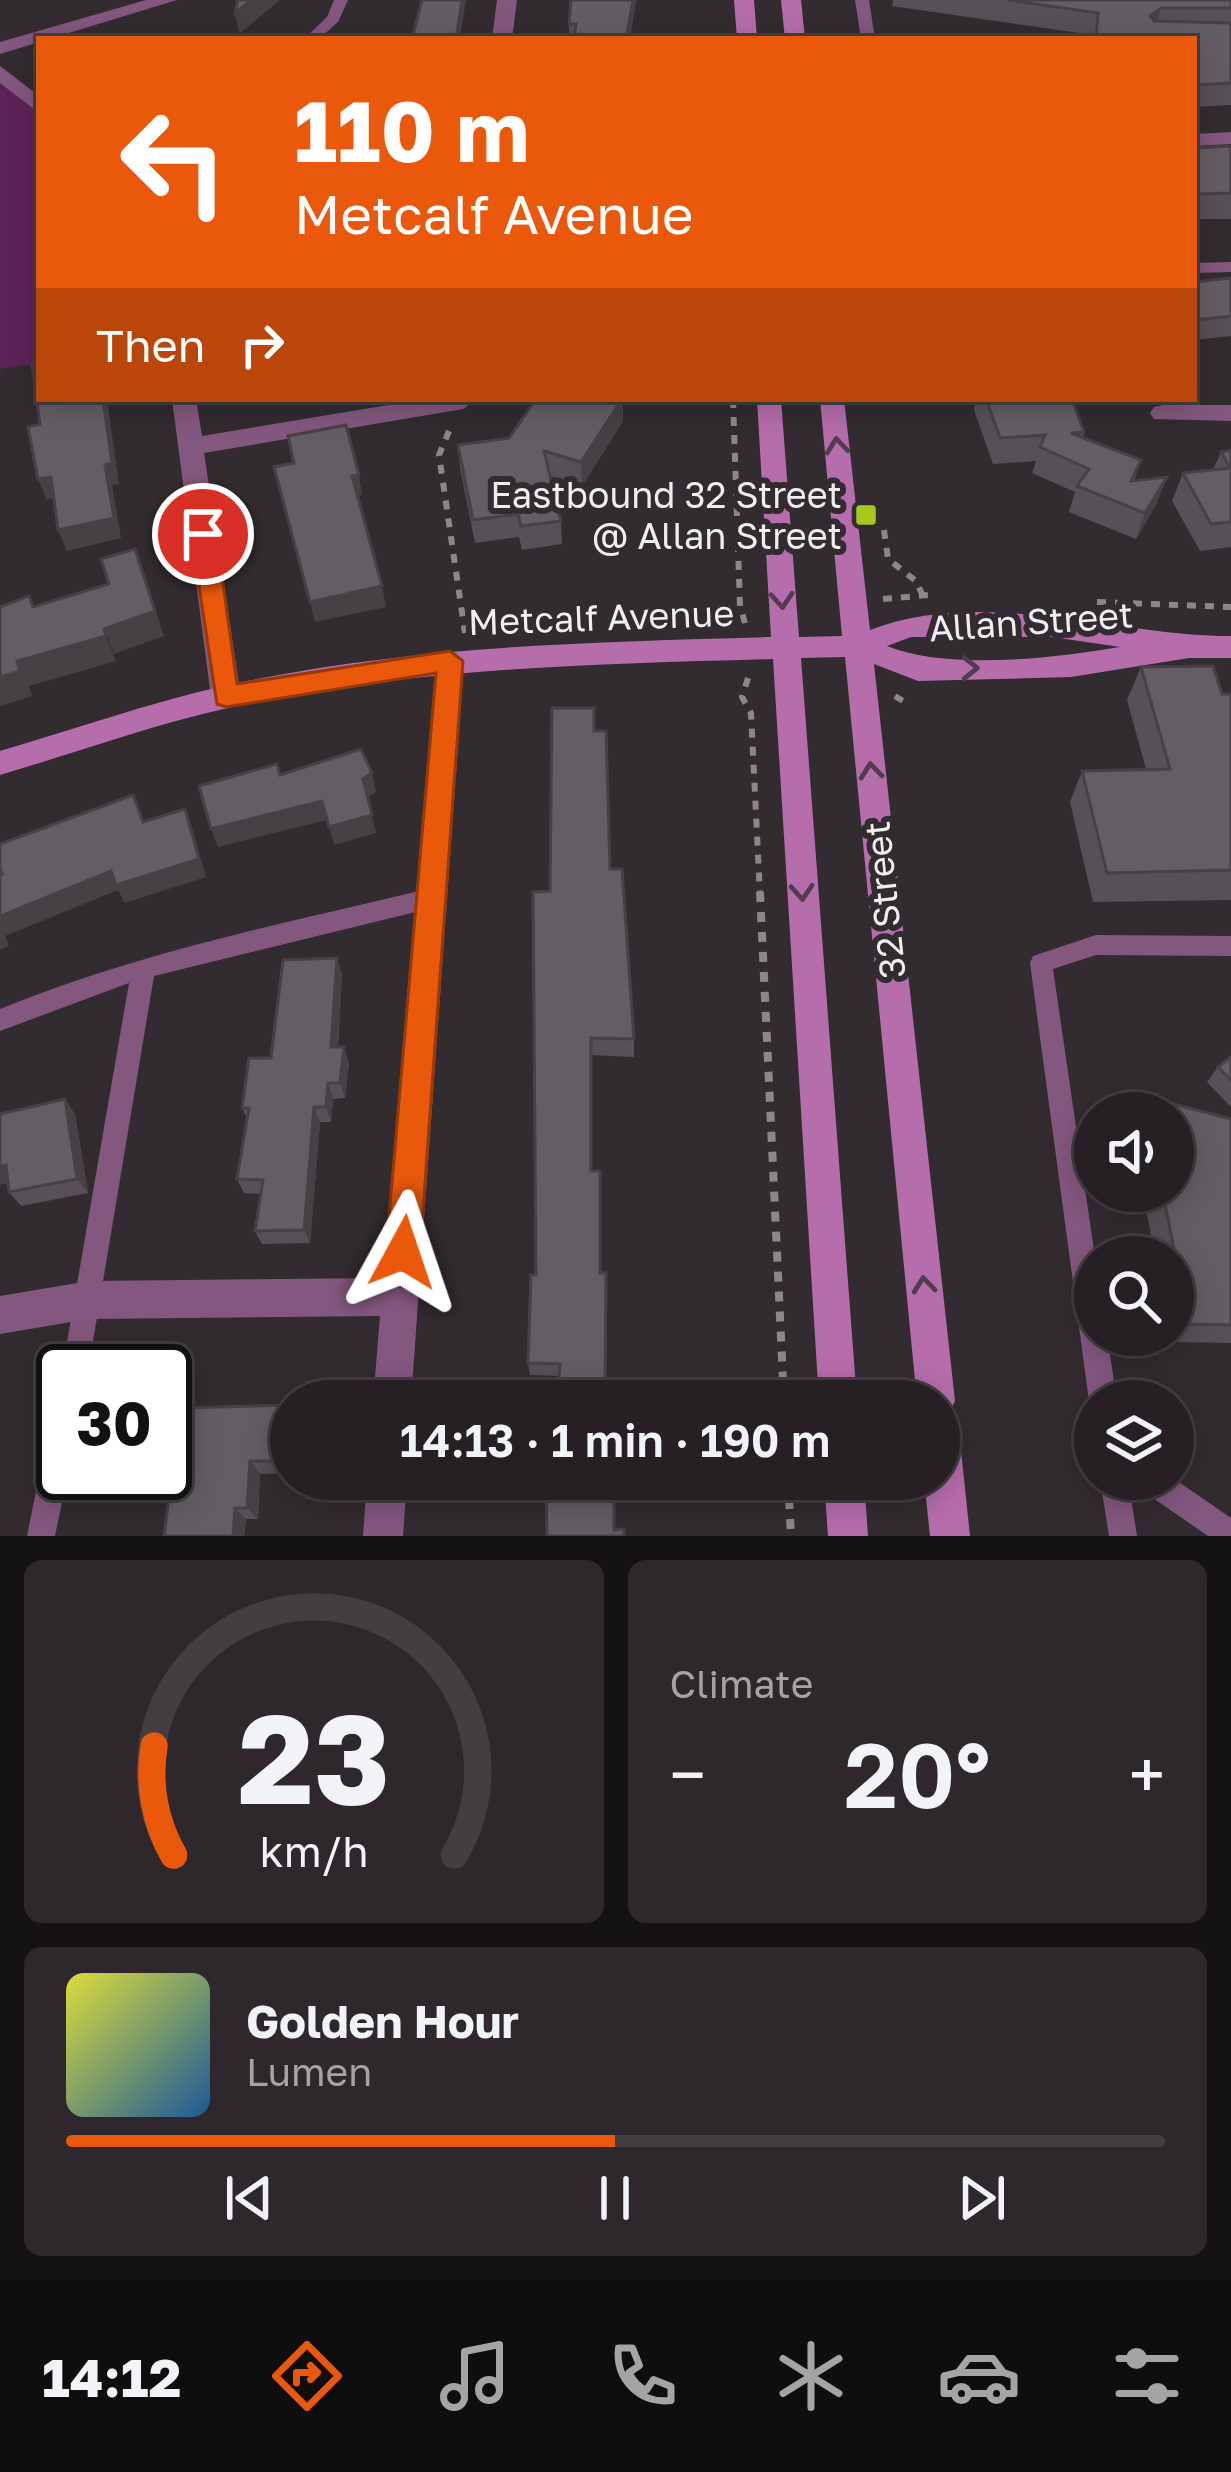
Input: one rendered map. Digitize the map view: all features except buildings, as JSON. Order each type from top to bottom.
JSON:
[{"type":"main road","points":[[744,0],[747,36]]},
{"type":"main road","points":[[791,0],[795,36]]},
{"type":"main road","points":[[770,402],[837,1380]]},
{"type":"main road","name":"32 Street","points":[[832,402],[934,1380]]},
{"type":"main road","name":"Allan Street","points":[[858,646],[909,626],[1052,626],[1189,647],[1231,647]]},
{"type":"main road","name":"Metcalf Avenue","points":[[0,763],[226,697],[458,647],[521,655],[858,646]]},
{"type":"main road","name":"Allan Street","points":[[858,646],[919,670],[1071,666],[1189,647]]},
{"type":"main road","points":[[845,1500],[848,1536]]},
{"type":"main road","points":[[946,1500],[950,1536]]},
{"type":"street","points":[[102,15],[127,0]]},
{"type":"street","points":[[37,36],[167,0]]},
{"type":"street","points":[[502,36],[507,0]]},
{"type":"street","points":[[0,48],[36,36]]},
{"type":"street","points":[[0,72],[36,103]]},
{"type":"street","points":[[1197,140],[1231,139]]},
{"type":"street","points":[[184,402],[226,697]]},
{"type":"street","points":[[191,447],[451,402]]},
{"type":"street","points":[[1163,413],[1231,413]]},
{"type":"street","points":[[394,1380],[432,898],[458,647]]},
{"type":"street","points":[[0,1315],[89,1300],[400,1297]]},
{"type":"street","points":[[382,1536],[385,1500]]},
{"type":"lane","points":[[314,36],[333,20],[341,0]]},
{"type":"lane","points":[[862,0],[868,36]]},
{"type":"lane","points":[[1197,268],[1231,267]]},
{"type":"lane","points":[[0,1020],[143,971],[432,898]]},
{"type":"lane","points":[[1100,1380],[1041,963],[1096,945],[1231,946]]},
{"type":"lane","points":[[80,1344],[143,971]]},
{"type":"lane","points":[[41,1536],[48,1500]]},
{"type":"lane","points":[[1117,1500],[1123,1536]]},
{"type":"lane","points":[[1180,1500],[1231,1535]]},
{"type":"path","points":[[458,647],[439,455],[462,402]]},
{"type":"path","points":[[733,402],[740,606],[745,610]]},
{"type":"path","points":[[884,530],[888,559],[916,581],[922,594]]},
{"type":"path","points":[[745,693],[751,713],[783,1380]]},
{"type":"path","points":[[789,1500],[791,1536]]},
{"type":"shaded area","points":[[0,72],[36,104],[36,363],[0,369]]},
{"type":"place","name":"Eastbound 32 Street @ Allan Street","points":[[866,515]]},
{"type":"route","points":[[203,534],[226,697],[450,661],[403,1252]]}]
